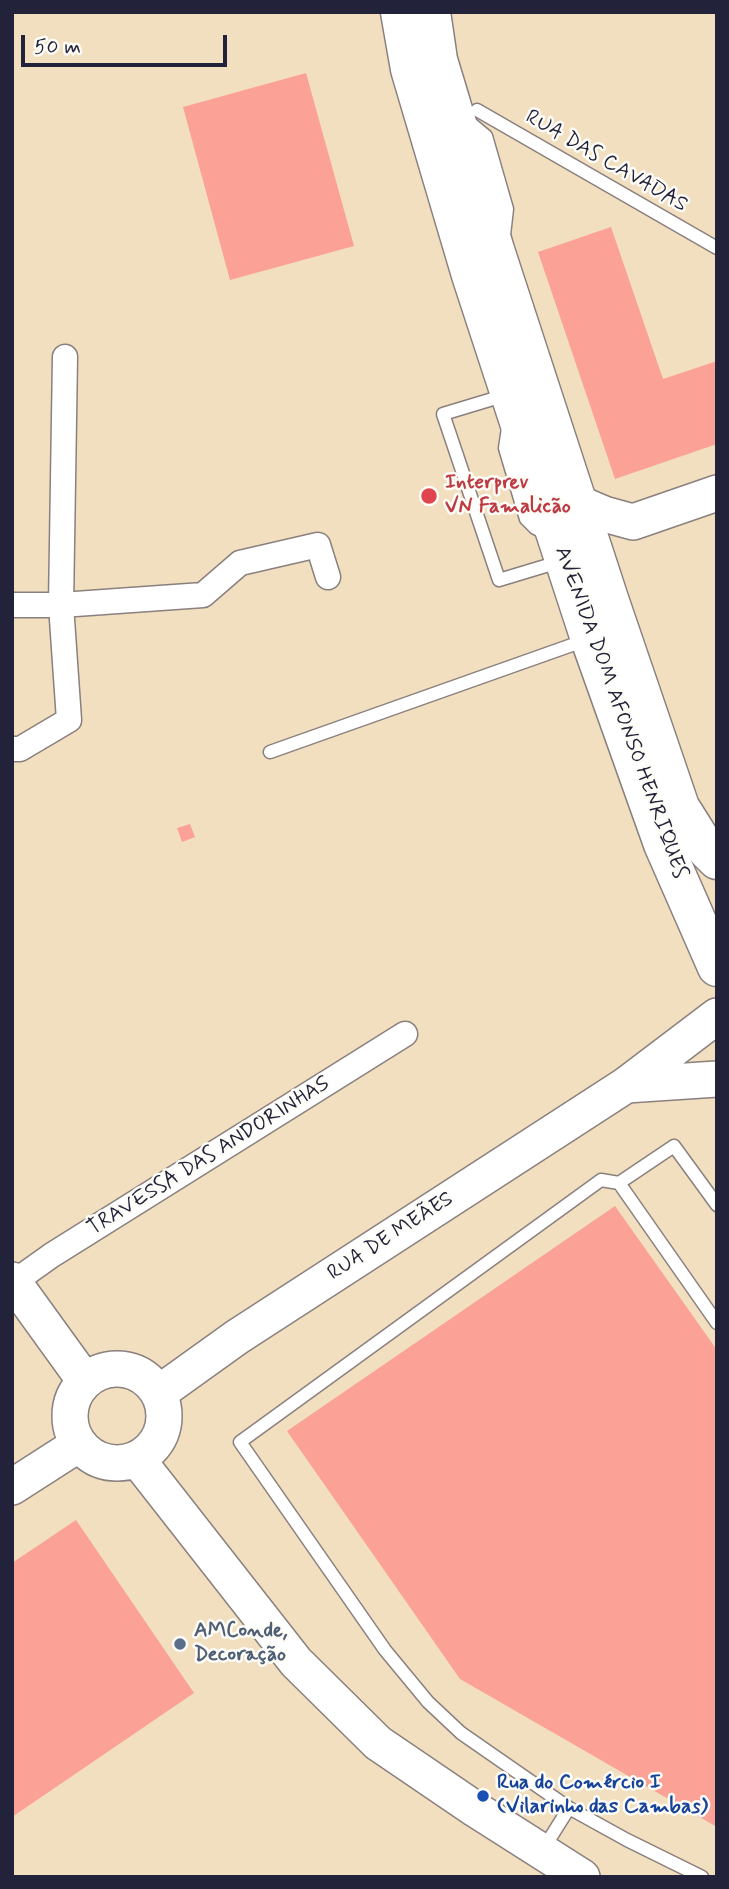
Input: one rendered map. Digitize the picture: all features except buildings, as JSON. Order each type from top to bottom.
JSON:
[{"type":"main road","name":"AVENIDA DOM AFONSO HENRIQUES","points":[[400,12],[414,82],[471,275],[513,403],[680,807],[707,850],[717,860]]},
{"type":"main road","name":"AVENIDA DOM AFONSO HENRIQUES","points":[[431,12],[438,60],[466,112],[495,250],[576,502],[574,556],[590,639],[663,844],[717,967]]},
{"type":"street","points":[[12,749],[20,749],[69,720],[61,605],[65,357]]},
{"type":"street","points":[[574,556],[633,522],[717,493]]},
{"type":"street","points":[[576,502],[633,522]]},
{"type":"street","points":[[12,605],[61,605],[203,595],[240,563],[318,545],[328,577]]},
{"type":"street","name":"RUA DE MEÃES","points":[[159,1393],[237,1337],[626,1085],[717,1016]]},
{"type":"street","name":"TRAVESSA DAS ANDORINHAS","points":[[13,1281],[405,1034]]},
{"type":"street","name":"RUA DE MEÃES","points":[[626,1085],[717,1079]]},
{"type":"street","points":[[13,1281],[85,1381]]},
{"type":"street","points":[[110,1369],[125,1369],[139,1374],[159,1393],[164,1408],[164,1423],[150,1450],[137,1458],[122,1463],[105,1462],[91,1455],[79,1444],[72,1432],[69,1418],[76,1392],[85,1381],[97,1373],[110,1369]]},
{"type":"street","points":[[12,1487],[79,1444]]},
{"type":"street","points":[[137,1458],[296,1662],[378,1743],[582,1877]]},
{"type":"lane","name":"RUA DAS CAVADAS","points":[[466,112],[717,248]]},
{"type":"lane","points":[[513,403],[443,414],[499,580],[574,556]]},
{"type":"lane","points":[[270,752],[590,639]]},
{"type":"lane","points":[[702,1877],[569,1808],[461,1734],[428,1702],[385,1650],[240,1442],[601,1180],[619,1183],[674,1146],[717,1205]]},
{"type":"lane","points":[[619,1183],[717,1323]]},
{"type":"lane","points":[[542,1851],[569,1808]]},
{"type":"place","name":"Interprev VN Famalicão","points":[[429,496]]},
{"type":"place","name":"AMConde, Decoração","points":[[180,1644]]},
{"type":"place","name":"Rua do Comércio I (Vilarinho das Cambas)","points":[[483,1796]]}]
